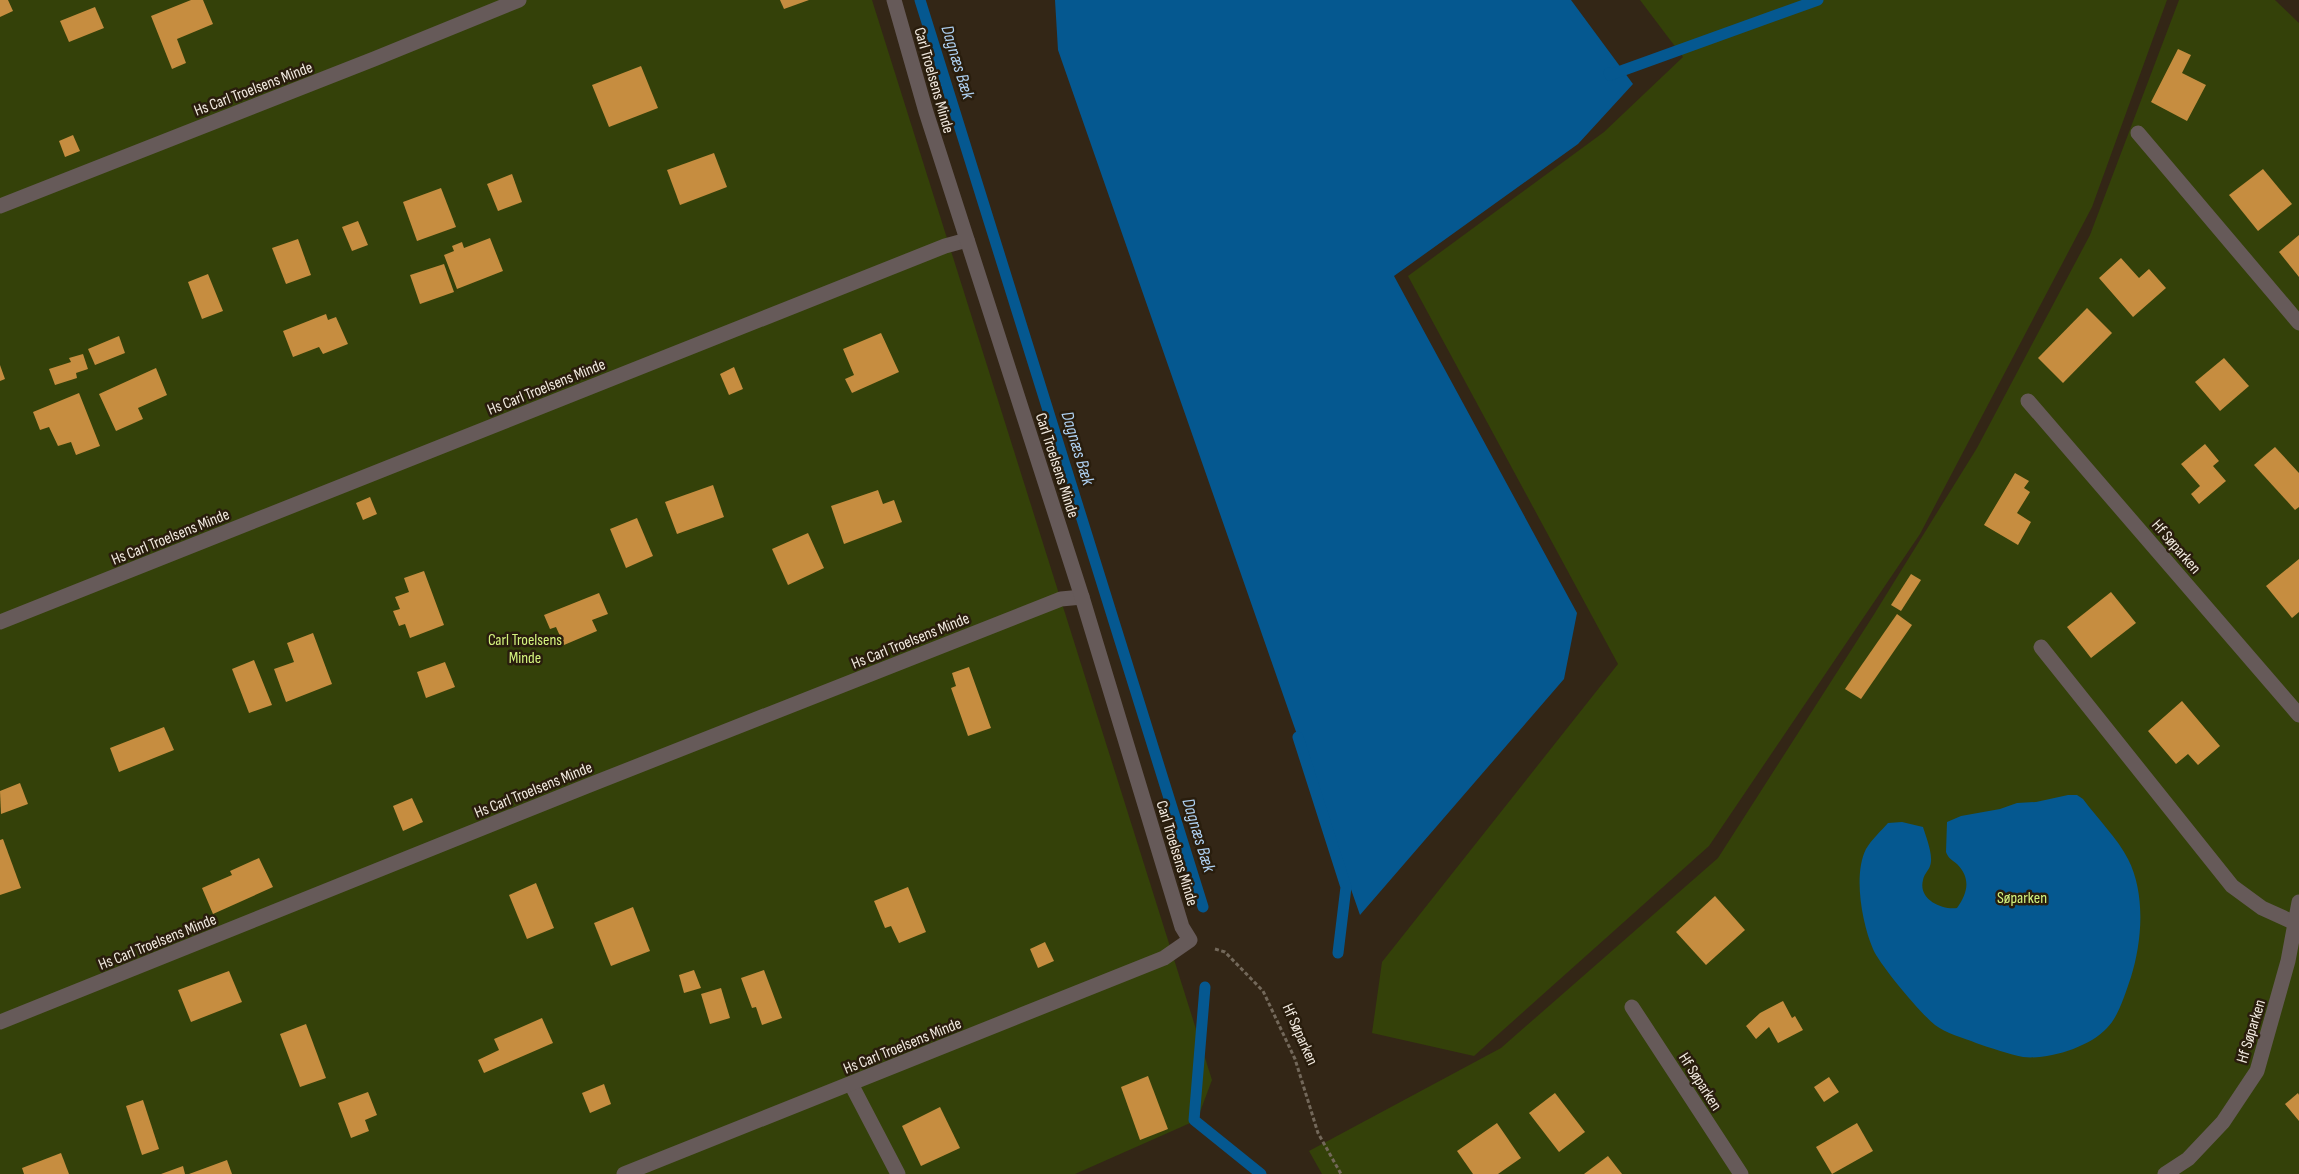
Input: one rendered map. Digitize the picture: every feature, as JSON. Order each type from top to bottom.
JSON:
[{"type":"lane","name":"Hs Carl Troelsens Minde","points":[[0,206],[374,60],[519,0]]},
{"type":"lane","name":"Carl Troelsens Minde","points":[[894,0],[926,112],[1082,597],[1182,928],[1190,940]]},
{"type":"lane","points":[[2138,133],[2299,323]]},
{"type":"lane","name":"Hs Carl Troelsens Minde","points":[[0,622],[945,246],[967,240]]},
{"type":"lane","name":"Hf Søparken","points":[[2028,401],[2299,715]]},
{"type":"lane","name":"Hs Carl Troelsens Minde","points":[[0,1022],[587,786],[1061,599],[1082,597]]},
{"type":"lane","points":[[2041,647],[2232,886],[2262,908],[2295,922]]},
{"type":"lane","name":"Hf Søparken","points":[[2165,1174],[2188,1159],[2223,1122],[2257,1071],[2288,961],[2299,902]]},
{"type":"lane","name":"Hs Carl Troelsens Minde","points":[[624,1174],[1164,958],[1190,940]]},
{"type":"lane","name":"Hf Søparken","points":[[1632,1007],[1741,1174]]},
{"type":"lane","points":[[851,1084],[898,1174]]},
{"type":"path","name":"Hf Søparken","points":[[1190,940],[1225,952],[1263,991],[1295,1059],[1318,1133],[1341,1174]]},
{"type":"green space","name":"Carl Troelsens Minde","points":[[0,0],[872,0],[1212,1080],[1197,1120],[1075,1174],[0,1174]]},
{"type":"green space","points":[[1640,0],[2167,0],[2092,207],[1920,534],[1709,846],[1474,1056],[1372,1033],[1382,962],[1618,664],[1408,276],[1604,132],[1683,57]]},
{"type":"green space","name":"Søparken","points":[[2179,0],[2275,0],[2299,23],[2299,1174],[1322,1174],[1309,1151],[1501,1048],[1718,858],[1873,616],[1977,448],[2090,235]]},
{"type":"water","points":[[1055,0],[1571,0],[1633,84],[1578,144],[1394,276],[1577,613],[1564,679],[1360,915],[1058,50]]},
{"type":"water","points":[[2068,795],[2077,795],[2083,799],[2113,836],[2128,859],[2138,887],[2140,902],[2138,949],[2131,977],[2118,1011],[2111,1023],[2100,1035],[2068,1051],[2044,1056],[2023,1057],[1976,1043],[1935,1025],[1883,966],[1873,949],[1865,926],[1860,899],[1862,860],[1866,849],[1873,839],[1888,823],[1902,822],[1923,827],[1931,857],[1930,866],[1923,880],[1922,887],[1924,893],[1927,898],[1938,905],[1957,908],[1966,891],[1966,880],[1961,869],[1946,852],[1947,822],[1961,816],[2000,809],[2017,803],[2036,802]]},
{"type":"building","points":[[0,0],[8,0],[13,11],[0,17]]},
{"type":"building","points":[[191,0],[203,0],[213,24],[177,39],[186,63],[172,69],[151,16]]},
{"type":"building","points":[[780,0],[809,0],[784,9]]},
{"type":"building","points":[[95,7],[104,28],[69,42],[60,21]]},
{"type":"building","points":[[2178,49],[2191,55],[2182,73],[2206,85],[2187,121],[2151,102]]},
{"type":"building","points":[[641,66],[658,108],[609,127],[592,85]]},
{"type":"building","points":[[73,135],[80,151],[65,157],[59,141]]},
{"type":"building","points":[[714,153],[727,187],[680,205],[667,170]]},
{"type":"building","points":[[2263,169],[2292,204],[2258,231],[2229,195]]},
{"type":"building","points":[[512,174],[522,202],[498,211],[487,184]]},
{"type":"building","points":[[441,188],[456,227],[417,241],[403,202]]},
{"type":"building","points":[[358,221],[368,245],[352,251],[342,227]]},
{"type":"building","points":[[2299,235],[2299,277],[2279,252]]},
{"type":"building","points":[[490,238],[503,271],[457,289],[444,255],[454,251],[452,246],[462,242],[464,248]]},
{"type":"building","points":[[298,239],[311,275],[286,284],[272,248]]},
{"type":"building","points":[[2121,258],[2139,278],[2149,269],[2166,288],[2133,317],[2099,278]]},
{"type":"building","points":[[444,264],[454,292],[420,304],[410,275]]},
{"type":"building","points":[[208,274],[223,311],[202,319],[188,282]]},
{"type":"building","points":[[2087,308],[2112,333],[2063,383],[2038,358]]},
{"type":"building","points":[[326,314],[328,320],[336,317],[348,344],[323,354],[319,347],[293,357],[283,331]]},
{"type":"building","points":[[881,333],[899,372],[852,393],[845,379],[854,375],[843,349]]},
{"type":"building","points":[[119,336],[125,353],[95,365],[88,349]]},
{"type":"building","points":[[83,354],[88,369],[76,373],[77,378],[55,385],[49,369],[71,362],[69,358]]},
{"type":"building","points":[[2224,358],[2249,386],[2220,411],[2195,382]]},
{"type":"building","points":[[0,365],[5,379],[0,381]]},
{"type":"building","points":[[734,367],[743,389],[729,395],[720,374]]},
{"type":"building","points":[[156,368],[167,395],[138,408],[143,419],[116,431],[99,394]]},
{"type":"building","points":[[79,393],[100,446],[76,455],[71,442],[58,446],[49,427],[40,430],[33,412]]},
{"type":"building","points":[[2205,444],[2219,461],[2213,466],[2226,481],[2199,504],[2191,494],[2200,486],[2181,464]]},
{"type":"building","points":[[2275,447],[2299,473],[2299,507],[2295,510],[2254,465]]},
{"type":"building","points":[[2015,473],[2029,481],[2024,488],[2030,492],[2017,513],[2031,522],[2018,545],[1984,525]]},
{"type":"building","points":[[713,485],[724,517],[677,534],[665,502]]},
{"type":"building","points":[[878,490],[883,504],[894,500],[902,522],[844,544],[831,506]]},
{"type":"building","points":[[370,497],[377,514],[363,520],[356,503]]},
{"type":"building","points":[[637,518],[653,556],[626,568],[610,529]]},
{"type":"building","points":[[808,533],[824,568],[788,585],[772,549]]},
{"type":"building","points":[[2299,559],[2299,612],[2292,618],[2266,586]]},
{"type":"building","points":[[424,571],[444,625],[410,638],[405,624],[399,626],[393,611],[400,609],[395,597],[409,592],[404,578]]},
{"type":"building","points":[[1911,574],[1921,580],[1901,611],[1891,605]]},
{"type":"building","points":[[2111,592],[2136,623],[2091,658],[2067,627]]},
{"type":"building","points":[[599,593],[608,614],[592,620],[597,631],[564,645],[556,627],[550,629],[544,615]]},
{"type":"building","points":[[1897,614],[1912,625],[1861,699],[1845,689]]},
{"type":"building","points":[[313,633],[332,684],[286,702],[274,669],[294,662],[287,643]]},
{"type":"building","points":[[254,660],[272,705],[249,713],[232,669]]},
{"type":"building","points":[[445,662],[455,687],[426,698],[417,672]]},
{"type":"building","points":[[969,667],[991,728],[968,736],[951,688],[956,686],[952,673]]},
{"type":"building","points":[[2182,701],[2220,746],[2198,765],[2188,754],[2176,764],[2148,731]]},
{"type":"building","points":[[164,727],[174,750],[119,772],[110,748]]},
{"type":"building","points":[[20,783],[28,804],[1,814],[0,791]]},
{"type":"building","points":[[412,798],[423,822],[403,831],[393,806]]},
{"type":"building","points":[[3,839],[21,888],[0,895],[0,840]]},
{"type":"building","points":[[259,858],[273,887],[213,914],[202,888],[232,875],[230,871]]},
{"type":"building","points":[[536,883],[554,928],[527,939],[509,895]]},
{"type":"building","points":[[908,887],[926,932],[899,943],[891,926],[885,928],[874,901]]},
{"type":"building","points":[[1715,896],[1745,930],[1706,965],[1676,932]]},
{"type":"building","points":[[633,907],[650,951],[611,966],[594,923]]},
{"type":"building","points":[[1045,942],[1054,961],[1038,968],[1030,949]]},
{"type":"building","points":[[694,970],[701,988],[684,993],[679,975]]},
{"type":"building","points":[[764,970],[782,1018],[762,1025],[756,1007],[752,1008],[741,978]]},
{"type":"building","points":[[229,971],[242,1002],[191,1022],[178,990]]},
{"type":"building","points":[[721,988],[730,1018],[710,1024],[701,994]]},
{"type":"building","points":[[1783,1001],[1792,1018],[1795,1016],[1803,1030],[1778,1043],[1769,1027],[1756,1039],[1746,1026],[1760,1013]]},
{"type":"building","points":[[542,1018],[553,1043],[484,1073],[478,1060],[499,1050],[494,1039]]},
{"type":"building","points":[[306,1024],[326,1078],[300,1087],[280,1034]]},
{"type":"building","points":[[1148,1076],[1168,1129],[1140,1140],[1121,1087]]},
{"type":"building","points":[[1829,1077],[1839,1092],[1824,1102],[1814,1087]]},
{"type":"building","points":[[604,1084],[611,1104],[590,1113],[582,1093]]},
{"type":"building","points":[[368,1092],[377,1115],[365,1120],[369,1131],[351,1138],[338,1103]]},
{"type":"building","points":[[1555,1093],[1585,1132],[1559,1152],[1529,1113]]},
{"type":"building","points":[[2298,1093],[2299,1095],[2299,1121],[2285,1104]]},
{"type":"building","points":[[143,1100],[159,1149],[142,1155],[126,1106]]},
{"type":"building","points":[[940,1107],[960,1148],[921,1166],[902,1126]]},
{"type":"building","points":[[1497,1123],[1521,1158],[1498,1174],[1473,1174],[1457,1151]]},
{"type":"building","points":[[1857,1123],[1873,1151],[1832,1174],[1816,1147]]},
{"type":"building","points":[[61,1153],[69,1174],[24,1174],[22,1168]]},
{"type":"building","points":[[1608,1156],[1622,1174],[1584,1174]]},
{"type":"building","points":[[227,1160],[232,1174],[189,1174]]},
{"type":"building","points":[[183,1166],[185,1174],[161,1174]]},
{"type":"waterway","name":"Dagnæs Bæk","points":[[920,0],[1203,907]]},
{"type":"waterway","points":[[1609,73],[1610,75],[1818,0]]},
{"type":"waterway","points":[[1298,737],[1346,887],[1338,953]]},
{"type":"waterway","name":"Dagnæs Bæk","points":[[1205,987],[1194,1120],[1261,1174]]}]
